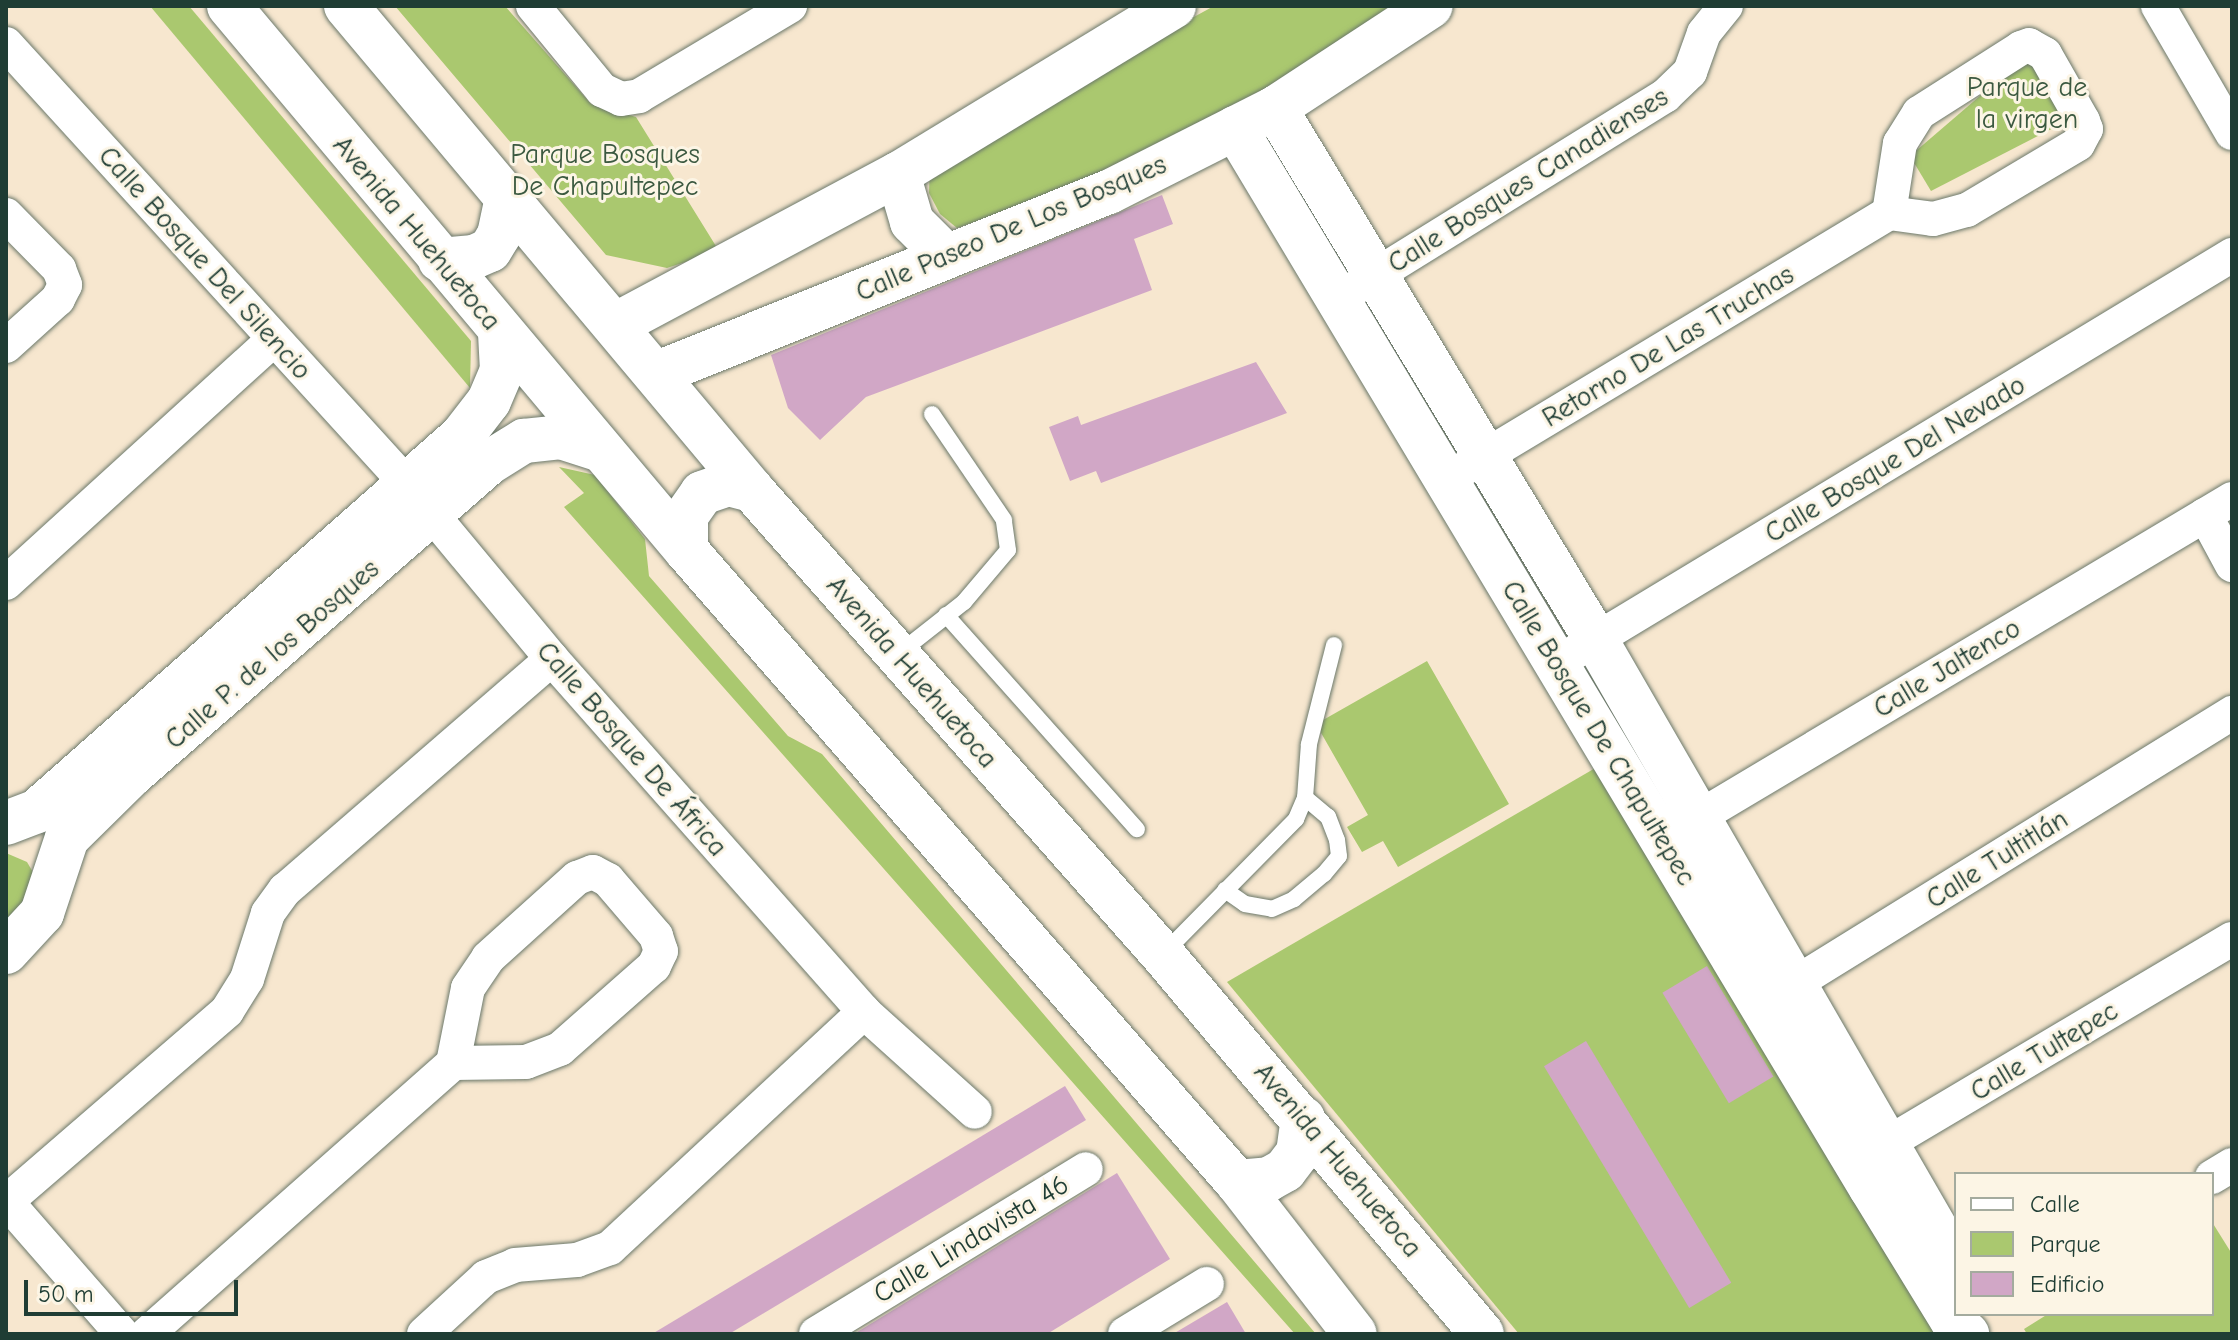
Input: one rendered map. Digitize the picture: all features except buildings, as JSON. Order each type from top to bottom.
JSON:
[{"type":"main road","name":"Avenida Huehuetoca","points":[[229,6],[599,449],[1237,1182],[1355,1334]]},
{"type":"main road","name":"Avenida Huehuetoca","points":[[346,6],[617,324],[752,490],[1163,955],[1482,1334]]},
{"type":"main road","name":"Calle Paseo De Los Bosques","points":[[658,373],[1109,192],[1275,108],[1431,6]]},
{"type":"main road","points":[[617,324],[898,174],[1163,8]]},
{"type":"main road","name":"Calle Bosque De Chapultepec","points":[[1275,108],[1596,640],[1680,828]]},
{"type":"main road","name":"Calle Bosque De Chapultepec","points":[[1235,128],[1557,662],[1680,828],[1870,1153],[1954,1283]]},
{"type":"main road","points":[[898,174],[912,222],[947,257]]},
{"type":"main road","points":[[440,260],[474,257],[490,250],[499,235],[507,197]]},
{"type":"main road","name":"Calle P. de los Bosques","points":[[6,823],[37,811],[405,482],[462,436],[489,401],[502,371],[500,333]]},
{"type":"main road","name":"Calle P. de los Bosques","points":[[6,952],[35,922],[67,838],[131,775],[490,462],[524,441],[561,437],[599,449]]},
{"type":"main road","points":[[686,550],[686,516],[702,493],[728,484],[752,490]]},
{"type":"main road","points":[[6,833],[37,849],[48,870],[48,894]]},
{"type":"main road","points":[[1237,1182],[1269,1179],[1285,1170],[1298,1153],[1303,1118]]},
{"type":"main road","name":"Calle Bosque De Chapultepec","points":[[1870,1153],[1954,1261]]},
{"type":"street","points":[[533,6],[602,90],[621,99],[639,96],[790,6]]},
{"type":"street","name":"Calle Bosques Canadienses","points":[[1338,297],[1665,96],[1690,72],[1704,33],[1726,6]]},
{"type":"street","points":[[2158,6],[2232,133]]},
{"type":"street","name":"Calle Bosque Del Silencio","points":[[6,44],[405,482]]},
{"type":"street","points":[[2038,47],[2083,121],[2083,138],[1967,210],[1933,219],[1889,213],[1900,143],[1919,113],[2021,48],[2038,47]]},
{"type":"street","name":"Retorno De Las Truchas","points":[[1447,479],[1889,213]]},
{"type":"street","points":[[6,215],[59,269],[65,285],[58,299],[6,346]]},
{"type":"street","name":"Calle Bosque Del Nevado","points":[[1557,662],[2232,255]]},
{"type":"street","points":[[6,583],[274,339]]},
{"type":"street","name":"Calle Bosque De África","points":[[405,482],[552,659],[864,1012],[975,1112]]},
{"type":"street","points":[[2219,507],[2232,565]]},
{"type":"street","name":"Calle Jaltenco","points":[[1680,828],[2219,507]]},
{"type":"street","points":[[122,1334],[6,1201],[227,1011],[247,979],[268,913],[285,890],[552,659]]},
{"type":"street","name":"Calle Tultitlán","points":[[1778,995],[2232,713]]},
{"type":"street","points":[[147,1334],[453,1063],[468,988],[488,958],[577,878],[593,872],[608,880],[656,936],[661,951],[654,966],[560,1049],[526,1062],[453,1063]]},
{"type":"street","name":"Calle Tultepec","points":[[1870,1153],[2232,939]]},
{"type":"street","points":[[424,1334],[486,1277],[515,1265],[577,1260],[610,1248],[864,1012]]},
{"type":"street","points":[[2214,1176],[2232,1165]]},
{"type":"street","name":"Calle Lindavista 46","points":[[816,1334],[1086,1169]]},
{"type":"street","points":[[1125,1334],[1207,1284]]},
{"type":"lane","points":[[897,655],[946,615],[1008,550],[1004,520],[932,414]]},
{"type":"lane","points":[[946,615],[1137,829]]},
{"type":"lane","points":[[1163,955],[1225,890],[1263,857],[1296,819],[1305,798],[1309,744],[1334,645]]},
{"type":"lane","points":[[1225,890],[1245,904],[1272,909],[1294,899],[1324,874],[1339,856],[1337,840],[1328,817],[1305,798]]},
{"type":"green space","points":[[150,6],[189,6],[471,341],[470,388]]},
{"type":"green space","name":"Parque Bosques De Chapultepec","points":[[395,6],[505,6],[591,104],[636,117],[719,251],[667,268],[606,255]]},
{"type":"green space","points":[[1214,6],[1434,6],[1103,177],[957,228],[940,214],[929,193],[930,161]]},
{"type":"green space","name":"Parque de la virgen","points":[[2037,47],[2075,117],[1931,191],[1910,156]]},
{"type":"green space","points":[[559,467],[595,475],[645,539],[649,576],[788,736],[822,754],[1316,1334],[1295,1334],[564,507],[584,493]]},
{"type":"green space","points":[[1427,661],[1509,804],[1398,867],[1383,841],[1362,852],[1347,827],[1368,815],[1316,724]]},
{"type":"green space","points":[[1597,767],[1958,1334],[1519,1334],[1227,982]]},
{"type":"green space","points":[[6,853],[27,862],[38,881],[6,937]]},
{"type":"green space","points":[[2214,1225],[2232,1254],[2232,1334],[2027,1334],[2024,1329],[2045,1316],[2214,1316]]}]
